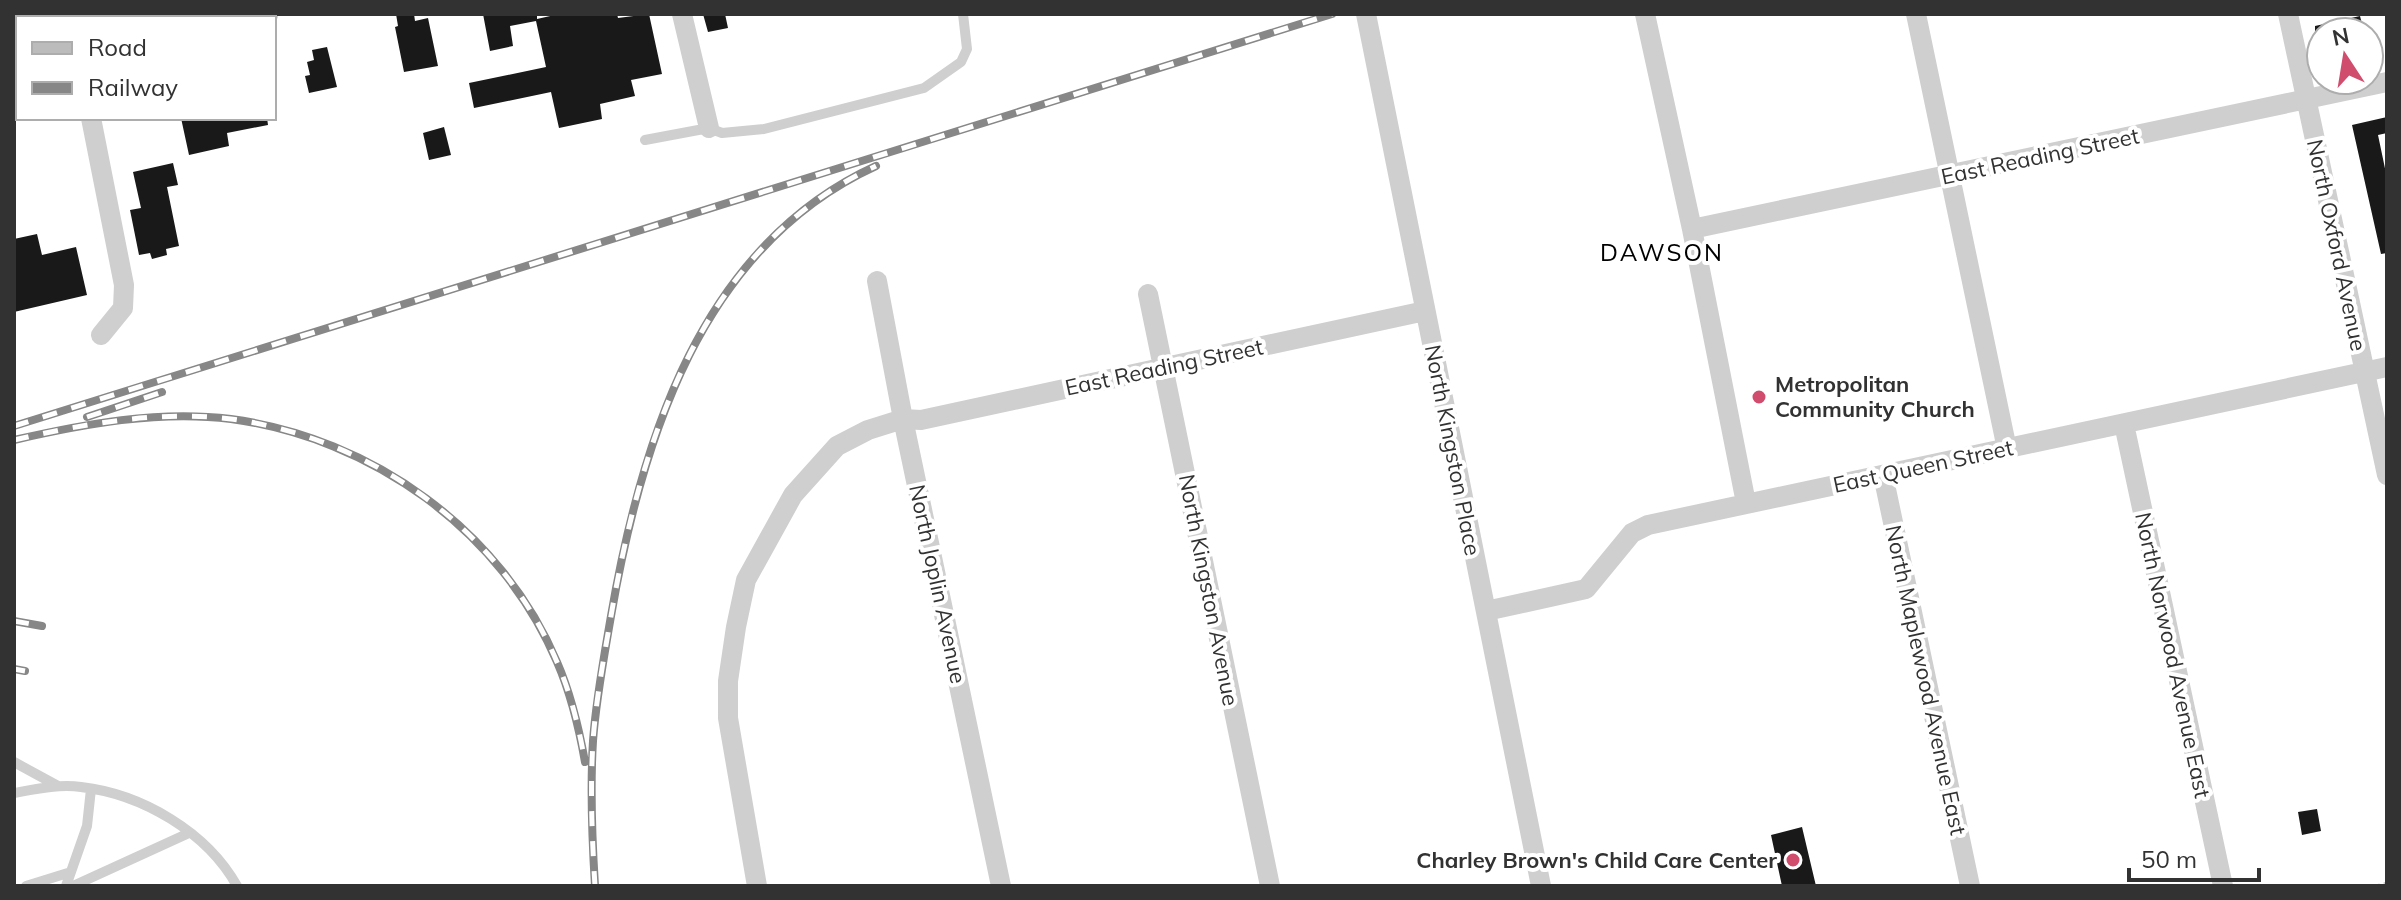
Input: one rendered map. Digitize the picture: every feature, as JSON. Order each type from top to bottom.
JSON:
[{"type":"street","points":[[682,14],[709,128]]},
{"type":"street","name":"North Kingston Place","points":[[1366,14],[1541,886]]},
{"type":"street","points":[[1645,14],[1692,229],[1746,503]]},
{"type":"street","points":[[1916,14],[2007,449]]},
{"type":"street","name":"North Oxford Avenue","points":[[2288,14],[2387,475]]},
{"type":"street","name":"East Reading Street","points":[[1692,229],[2387,82]]},
{"type":"street","points":[[91,120],[124,285],[123,308],[101,335]]},
{"type":"street","name":"North Joplin Avenue","points":[[877,281],[1001,886]]},
{"type":"street","name":"North Kingston Avenue","points":[[1148,294],[1270,886]]},
{"type":"street","name":"East Reading Street","points":[[757,886],[728,718],[728,681],[736,627],[746,580],[793,495],[837,446],[868,430],[903,419],[921,420],[1425,311]]},
{"type":"street","name":"East Queen Street","points":[[1486,611],[1586,589],[1632,533],[1641,527],[2387,367]]},
{"type":"street","name":"North Norwood Avenue East","points":[[2124,424],[2223,886]]},
{"type":"street","name":"North Maplewood Avenue East","points":[[1883,475],[1970,886]]},
{"type":"lane","points":[[645,140],[709,128],[722,133],[764,129],[924,88],[961,62],[967,49],[963,14]]},
{"type":"lane","points":[[14,762],[58,786]]},
{"type":"lane","points":[[14,793],[58,786],[91,789],[142,804],[189,833],[222,864],[237,886]]},
{"type":"lane","points":[[66,886],[87,826],[91,789]]},
{"type":"lane","points":[[73,886],[189,833]]},
{"type":"lane","points":[[26,886],[71,872]]},
{"type":"path","points":[[2376,886],[2387,883]]},
{"type":"building","points":[[396,14],[414,14],[415,21],[428,18],[438,66],[404,72],[395,27],[398,26]]},
{"type":"building","points":[[483,14],[537,14],[537,19],[559,14],[617,14],[618,18],[649,14],[662,74],[631,80],[635,96],[600,104],[602,119],[559,128],[551,92],[474,108],[469,83],[546,67],[536,21],[510,26],[513,46],[490,51]]},
{"type":"building","points":[[703,14],[725,14],[728,28],[708,32]]},
{"type":"building","points":[[327,47],[337,87],[309,93],[305,76],[310,75],[307,62],[314,60],[312,50]]},
{"type":"building","points":[[2387,117],[2387,133],[2378,135],[2387,178],[2387,253],[2381,254],[2352,125]]},
{"type":"building","points":[[181,120],[267,120],[268,125],[227,133],[229,146],[189,155]]},
{"type":"building","points":[[444,127],[451,155],[429,160],[423,133]]},
{"type":"building","points":[[173,163],[178,185],[167,187],[179,246],[166,249],[167,255],[152,259],[150,253],[139,255],[130,210],[141,208],[133,172]]},
{"type":"building","points":[[37,234],[42,255],[76,247],[87,295],[14,312],[14,239]]},
{"type":"building","points":[[2317,809],[2321,831],[2302,835],[2298,812]]},
{"type":"building","name":"Charley Brown's Child Care Center","points":[[1802,827],[1816,886],[1782,886],[1771,835]]},
{"type":"railway","points":[[14,426],[1332,14]]},
{"type":"railway","points":[[595,886],[592,777],[598,694],[624,550],[640,483],[662,418],[689,355],[723,297],[765,245],[816,201],[876,166]]},
{"type":"railway","points":[[87,417],[162,392]]},
{"type":"railway","points":[[14,440],[149,417],[231,419],[283,429],[334,446],[381,469],[426,498],[466,532],[502,571],[533,614],[566,686],[585,762]]},
{"type":"railway","points":[[14,621],[42,626]]},
{"type":"railway","points":[[14,669],[25,671]]},
{"type":"place","name":"Metropolitan Community Church","points":[[1759,397]]},
{"type":"place","name":"Charley Brown's Child Care Center","points":[[1793,860]]},
{"type":"district","name":"DAWSON","points":[[1662,253]]}]
